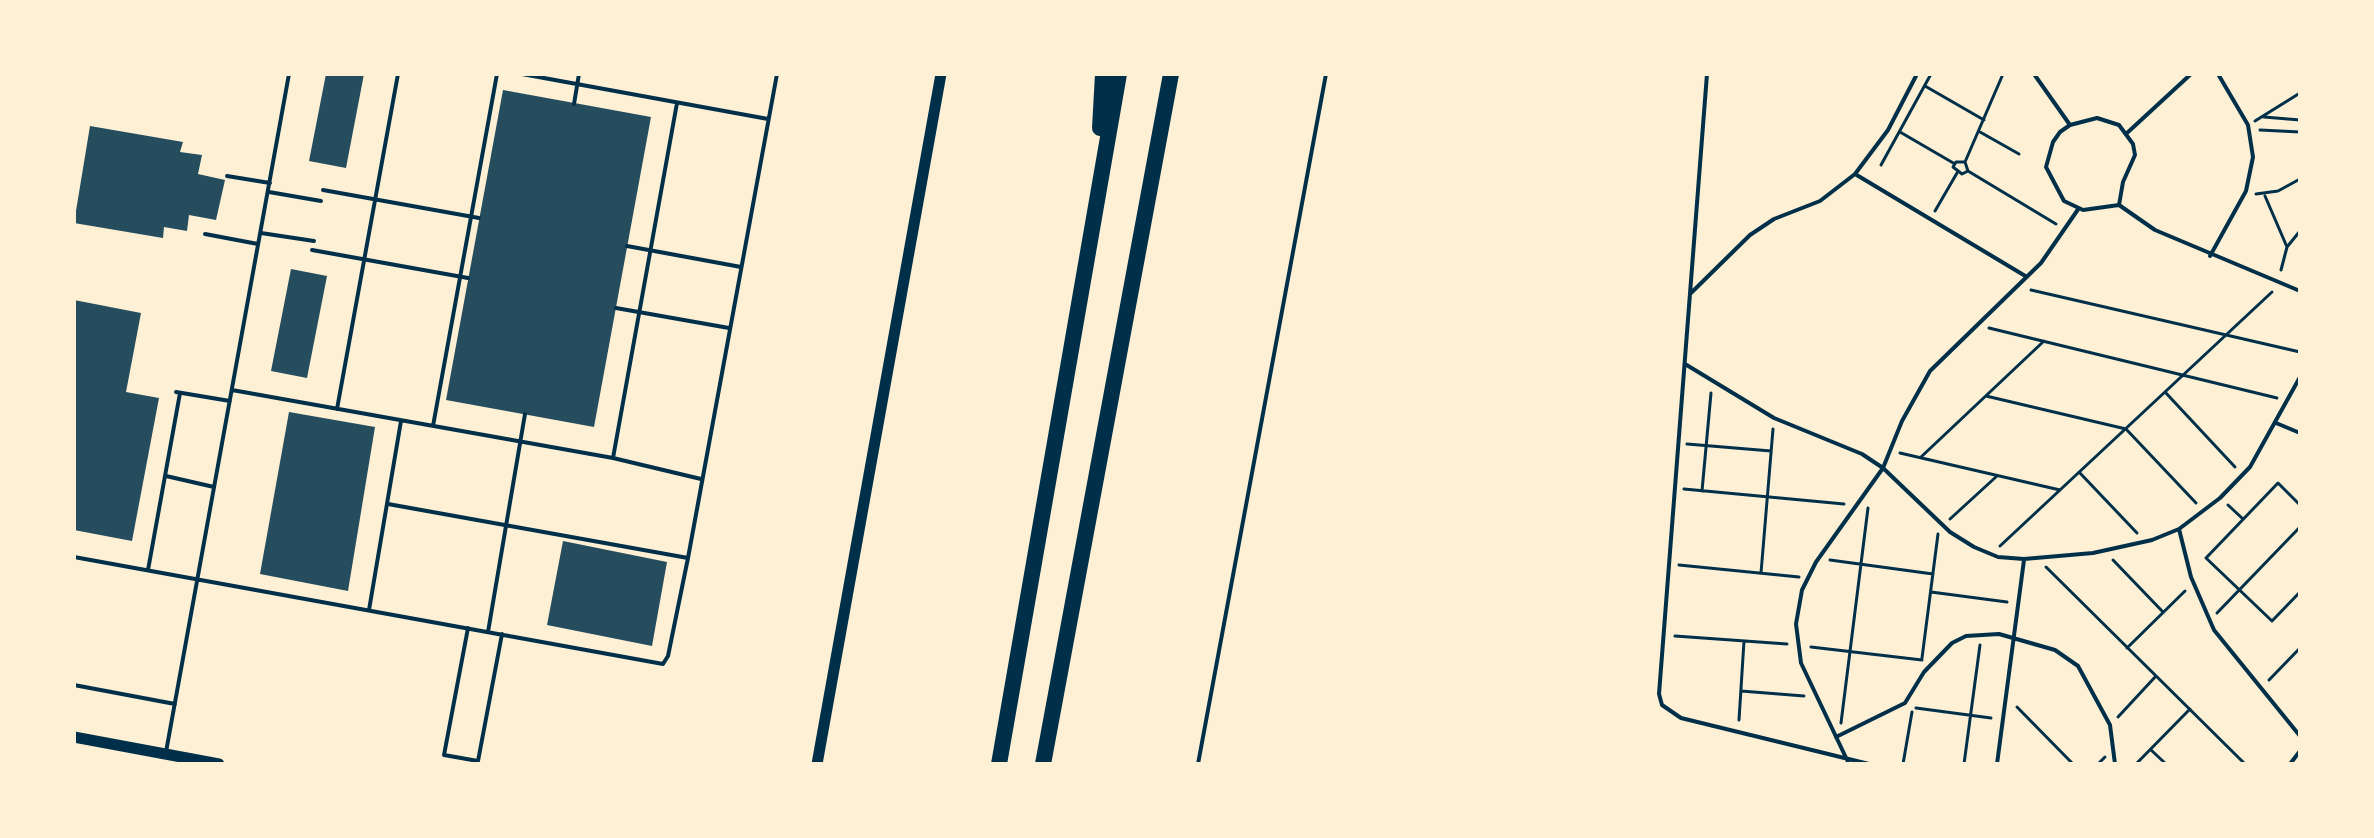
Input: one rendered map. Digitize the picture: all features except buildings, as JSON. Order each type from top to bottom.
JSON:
[{"type":"highway","points":[[1095,203],[1103,74]]},
{"type":"highway","points":[[999,764],[1119,74]]},
{"type":"highway","points":[[1043,764],[1171,75]]},
{"type":"street","points":[[817,764],[941,74]]},
{"type":"street","points":[[74,737],[219,764]]},
{"type":"lane","points":[[166,755],[289,74]]},
{"type":"lane","points":[[337,409],[398,74]]},
{"type":"lane","points":[[433,427],[497,74]]},
{"type":"lane","points":[[522,74],[768,119]]},
{"type":"lane","points":[[574,104],[579,74]]},
{"type":"lane","points":[[74,557],[663,664],[688,558],[777,74]]},
{"type":"lane","points":[[1198,764],[1326,74]]},
{"type":"lane","points":[[1707,74],[1658,685],[1662,705],[1681,718],[1848,762],[1869,764]]},
{"type":"lane","points":[[1690,294],[1750,235],[1774,219],[1820,201],[1855,174],[1890,126],[1917,74]]},
{"type":"lane","points":[[2034,74],[2070,125]]},
{"type":"lane","points":[[2127,133],[2191,74]]},
{"type":"lane","points":[[2210,256],[2246,191],[2253,157],[2249,127],[2218,74]]},
{"type":"lane","points":[[613,458],[677,103]]},
{"type":"lane","points":[[2119,205],[2123,182],[2135,155],[2127,133],[2108,119],[2070,125],[2053,142],[2046,167],[2064,201],[2094,210],[2119,205],[2155,230],[2210,256],[2300,291]]},
{"type":"lane","points":[[1855,174],[2027,277]]},
{"type":"lane","points":[[227,176],[270,183]]},
{"type":"lane","points":[[323,190],[479,218]]},
{"type":"lane","points":[[268,191],[321,201]]},
{"type":"lane","points":[[1848,762],[1815,697],[1796,645],[1798,609],[1807,578],[1883,468],[1902,421],[1930,371],[2019,287],[2066,230],[2079,208]]},
{"type":"lane","points":[[260,233],[314,241]]},
{"type":"lane","points":[[205,234],[258,244]]},
{"type":"lane","points":[[627,246],[741,267]]},
{"type":"lane","points":[[312,250],[468,278]]},
{"type":"lane","points":[[616,308],[729,328]]},
{"type":"lane","points":[[1685,364],[1774,418],[1862,454],[1883,468],[1941,524],[1991,554],[2024,559],[2103,551],[2145,542],[2179,529],[2204,512],[2243,476],[2300,377]]},
{"type":"lane","points":[[232,390],[613,458],[701,479]]},
{"type":"lane","points":[[148,570],[178,392],[230,401]]},
{"type":"lane","points":[[488,632],[525,414]]},
{"type":"lane","points":[[369,610],[401,421]]},
{"type":"lane","points":[[2276,423],[2300,433]]},
{"type":"lane","points":[[165,476],[214,487]]},
{"type":"lane","points":[[388,504],[688,558]]},
{"type":"lane","points":[[2179,529],[2193,583],[2210,621],[2300,736]]},
{"type":"lane","points":[[1997,764],[2024,559]]},
{"type":"lane","points":[[468,628],[444,755],[463,761],[478,761],[502,634]]},
{"type":"lane","points":[[1836,737],[1902,706],[1938,654],[1966,636],[2015,637],[2055,650],[2078,666],[2110,725],[2115,764]]},
{"type":"lane","points":[[74,685],[175,704]]},
{"type":"lane","points":[[2290,764],[2300,751]]},
{"type":"path","points":[[2003,74],[1965,162],[1968,171],[2066,230]]},
{"type":"path","points":[[1925,86],[1984,120]]},
{"type":"path","points":[[2249,127],[2300,93]]},
{"type":"path","points":[[2261,117],[2300,120]]},
{"type":"path","points":[[1890,126],[1955,164],[1965,162]]},
{"type":"path","points":[[2249,127],[2300,132]]},
{"type":"path","points":[[1979,131],[2019,154]]},
{"type":"path","points":[[1930,219],[1957,173],[1955,164]]},
{"type":"path","points":[[1957,173],[1968,171]]},
{"type":"path","points":[[2246,191],[2265,195],[2300,179]]},
{"type":"path","points":[[2265,195],[2287,247]]},
{"type":"path","points":[[1991,554],[2268,296],[2277,282],[2287,247],[2300,231]]},
{"type":"path","points":[[2019,287],[2300,352]]},
{"type":"path","points":[[1977,325],[2288,401]]},
{"type":"path","points":[[1921,458],[2044,341]]},
{"type":"path","points":[[2165,392],[2243,476]]},
{"type":"path","points":[[1702,491],[1711,393]]},
{"type":"path","points":[[1986,396],[2126,429],[2204,512]]},
{"type":"path","points":[[1761,573],[1774,418]]},
{"type":"path","points":[[1679,443],[1771,451]]},
{"type":"path","points":[[1891,451],[2060,490]]},
{"type":"path","points":[[2079,472],[2145,542]]},
{"type":"path","points":[[1662,635],[1796,645],[1922,660],[1941,524],[1997,476]]},
{"type":"path","points":[[2300,505],[2278,483],[2206,558],[2272,621],[2300,592]]},
{"type":"path","points":[[1674,488],[1860,505]]},
{"type":"path","points":[[1833,730],[1841,724],[1868,506],[1866,496]]},
{"type":"path","points":[[2220,498],[2243,519]]},
{"type":"path","points":[[2210,621],[2300,527]]},
{"type":"path","points":[[2103,551],[2163,612]]},
{"type":"path","points":[[2036,558],[2245,764]]},
{"type":"path","points":[[1819,559],[1933,574]]},
{"type":"path","points":[[1668,564],[1807,578]]},
{"type":"path","points":[[2127,648],[2193,583]]},
{"type":"path","points":[[1931,592],[2019,603]]},
{"type":"path","points":[[1964,764],[1981,634]]},
{"type":"path","points":[[1738,732],[1744,641]]},
{"type":"path","points":[[2261,688],[2300,648]]},
{"type":"path","points":[[2110,725],[2156,676]]},
{"type":"path","points":[[1903,764],[1916,689]]},
{"type":"path","points":[[1741,691],[1815,697]]},
{"type":"path","points":[[2006,697],[2073,764]]},
{"type":"path","points":[[1902,706],[2003,719]]},
{"type":"path","points":[[2136,764],[2190,709]]},
{"type":"path","points":[[2150,749],[2166,764]]}]
